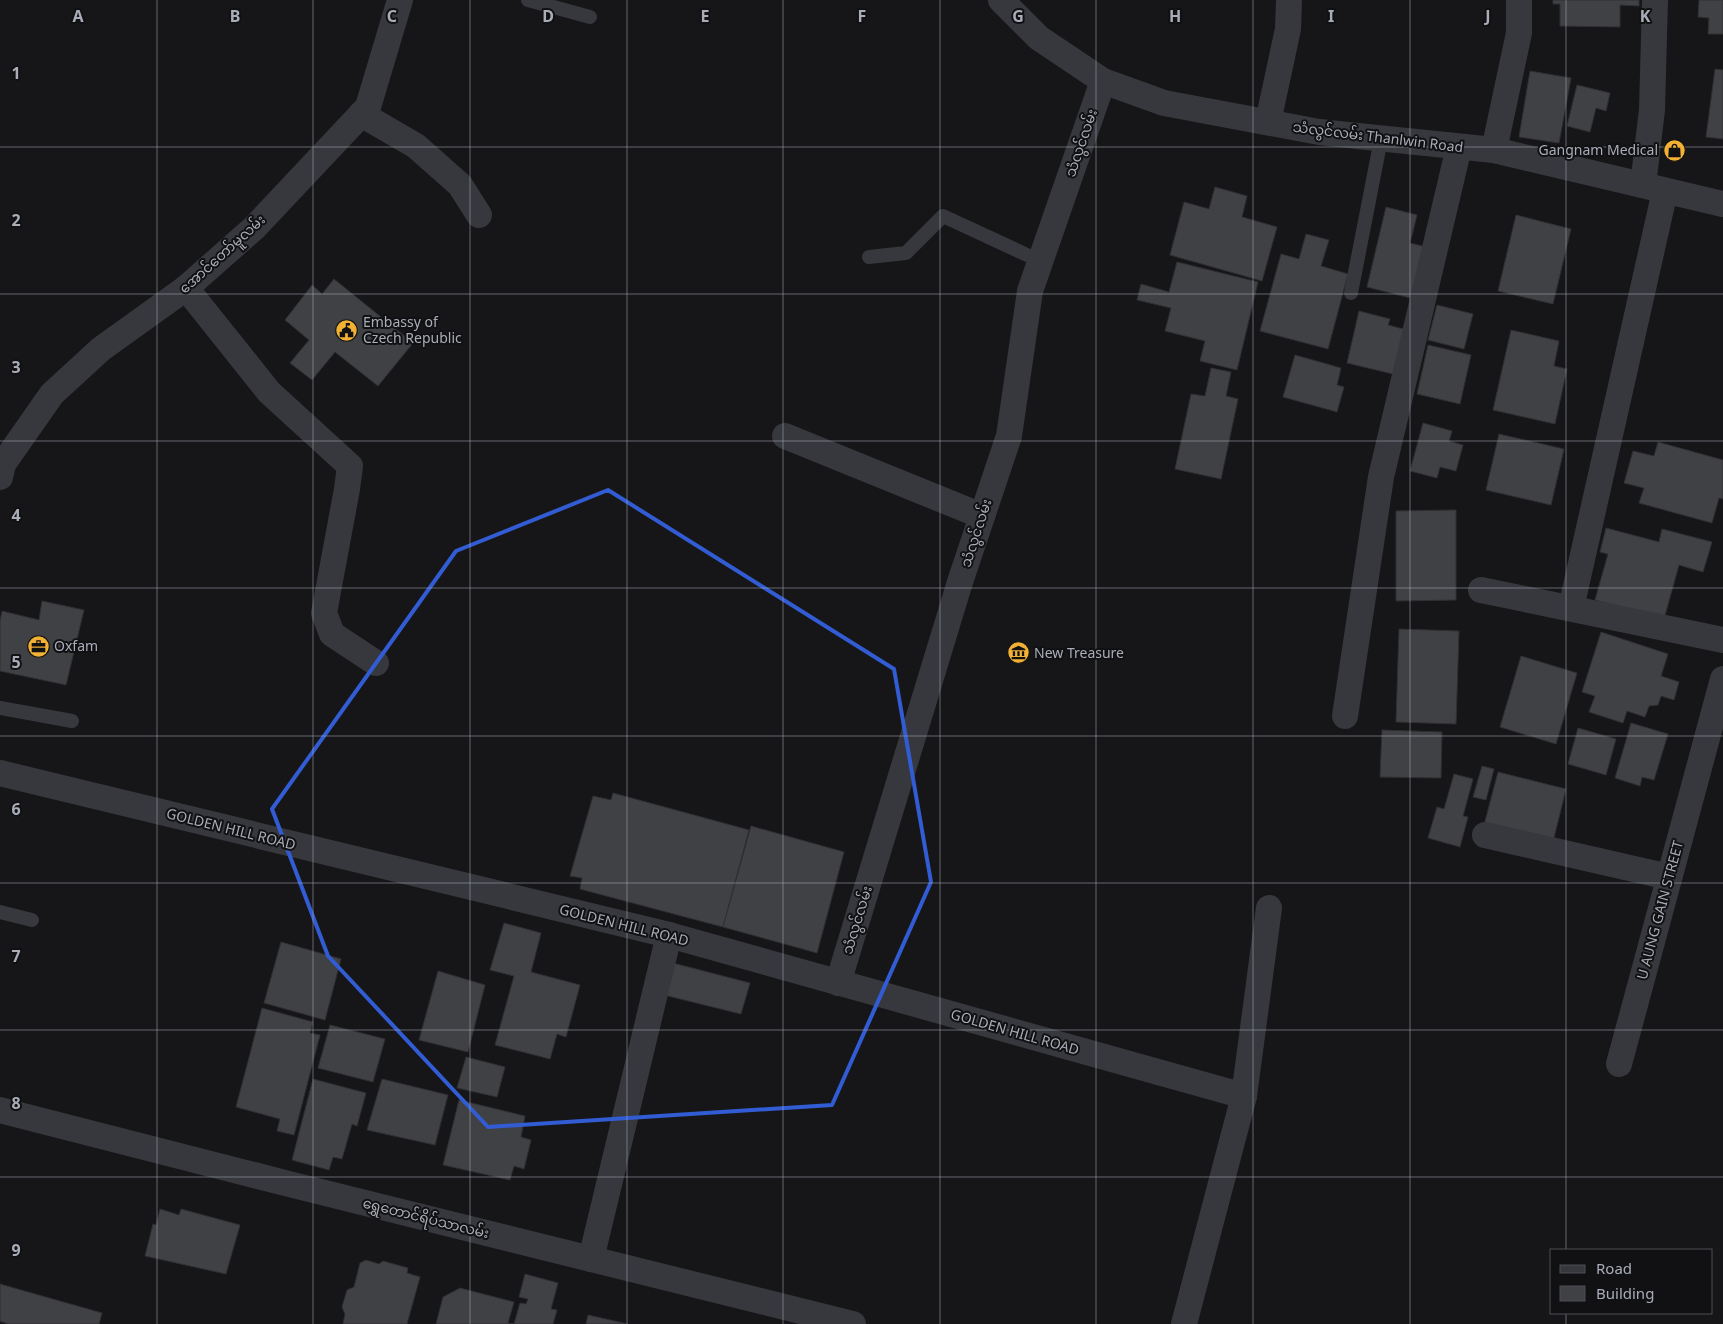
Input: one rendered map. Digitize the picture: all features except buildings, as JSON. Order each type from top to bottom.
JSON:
[{"type":"street","name":"အောင်တော်မူလမ်း","points":[[0,478],[3,464],[52,394],[101,349],[186,288],[254,228],[368,106],[400,0]]},
{"type":"street","name":"သံလွင်လမ်း Thanlwin Road","points":[[1001,0],[1039,38],[1103,81],[1164,103],[1319,132],[1494,150],[1723,204]]},
{"type":"street","points":[[1268,122],[1288,29],[1289,0]]},
{"type":"street","points":[[1494,150],[1519,33],[1519,0]]},
{"type":"street","points":[[1571,608],[1654,188],[1652,110],[1655,0]]},
{"type":"street","name":"သံလွင်လမ်း","points":[[838,983],[960,582],[1009,436],[1030,291],[1103,81]]},
{"type":"street","points":[[361,114],[416,146],[460,185],[479,215]]},
{"type":"street","points":[[1345,716],[1381,477],[1459,147]]},
{"type":"street","points":[[186,288],[269,392],[350,466],[324,613],[332,634],[376,664]]},
{"type":"street","points":[[785,436],[982,516]]},
{"type":"street","points":[[1481,590],[1723,640]]},
{"type":"street","name":"U AUNG GAIN STREET","points":[[1619,1064],[1669,877],[1712,760],[1723,679]]},
{"type":"street","name":"GOLDEN HILL ROAD","points":[[0,772],[669,935],[1244,1096]]},
{"type":"street","points":[[1485,835],[1669,877]]},
{"type":"street","points":[[1184,1324],[1244,1096],[1269,908]]},
{"type":"street","points":[[591,1259],[669,935]]},
{"type":"street","name":"ရွှေတောင်ရိပ်သာလမ်း","points":[[0,1110],[853,1324]]},
{"type":"lane","points":[[528,0],[590,17]]},
{"type":"lane","points":[[1351,293],[1381,139]]},
{"type":"lane","points":[[869,258],[906,253],[943,216],[1040,261]]},
{"type":"lane","points":[[0,708],[72,721]]},
{"type":"lane","points":[[0,912],[32,920]]},
{"type":"highlighted area","points":[[608,490],[894,669],[931,882],[832,1105],[488,1127],[328,956],[272,809],[456,551]]},
{"type":"place","name":"Gangnam Medical","points":[[1674,150]]},
{"type":"place","name":"Embassy of Czech Republic","points":[[347,330]]},
{"type":"place","name":"Oxfam","points":[[38,646]]},
{"type":"place","name":"New Treasure","points":[[1018,653]]}]
